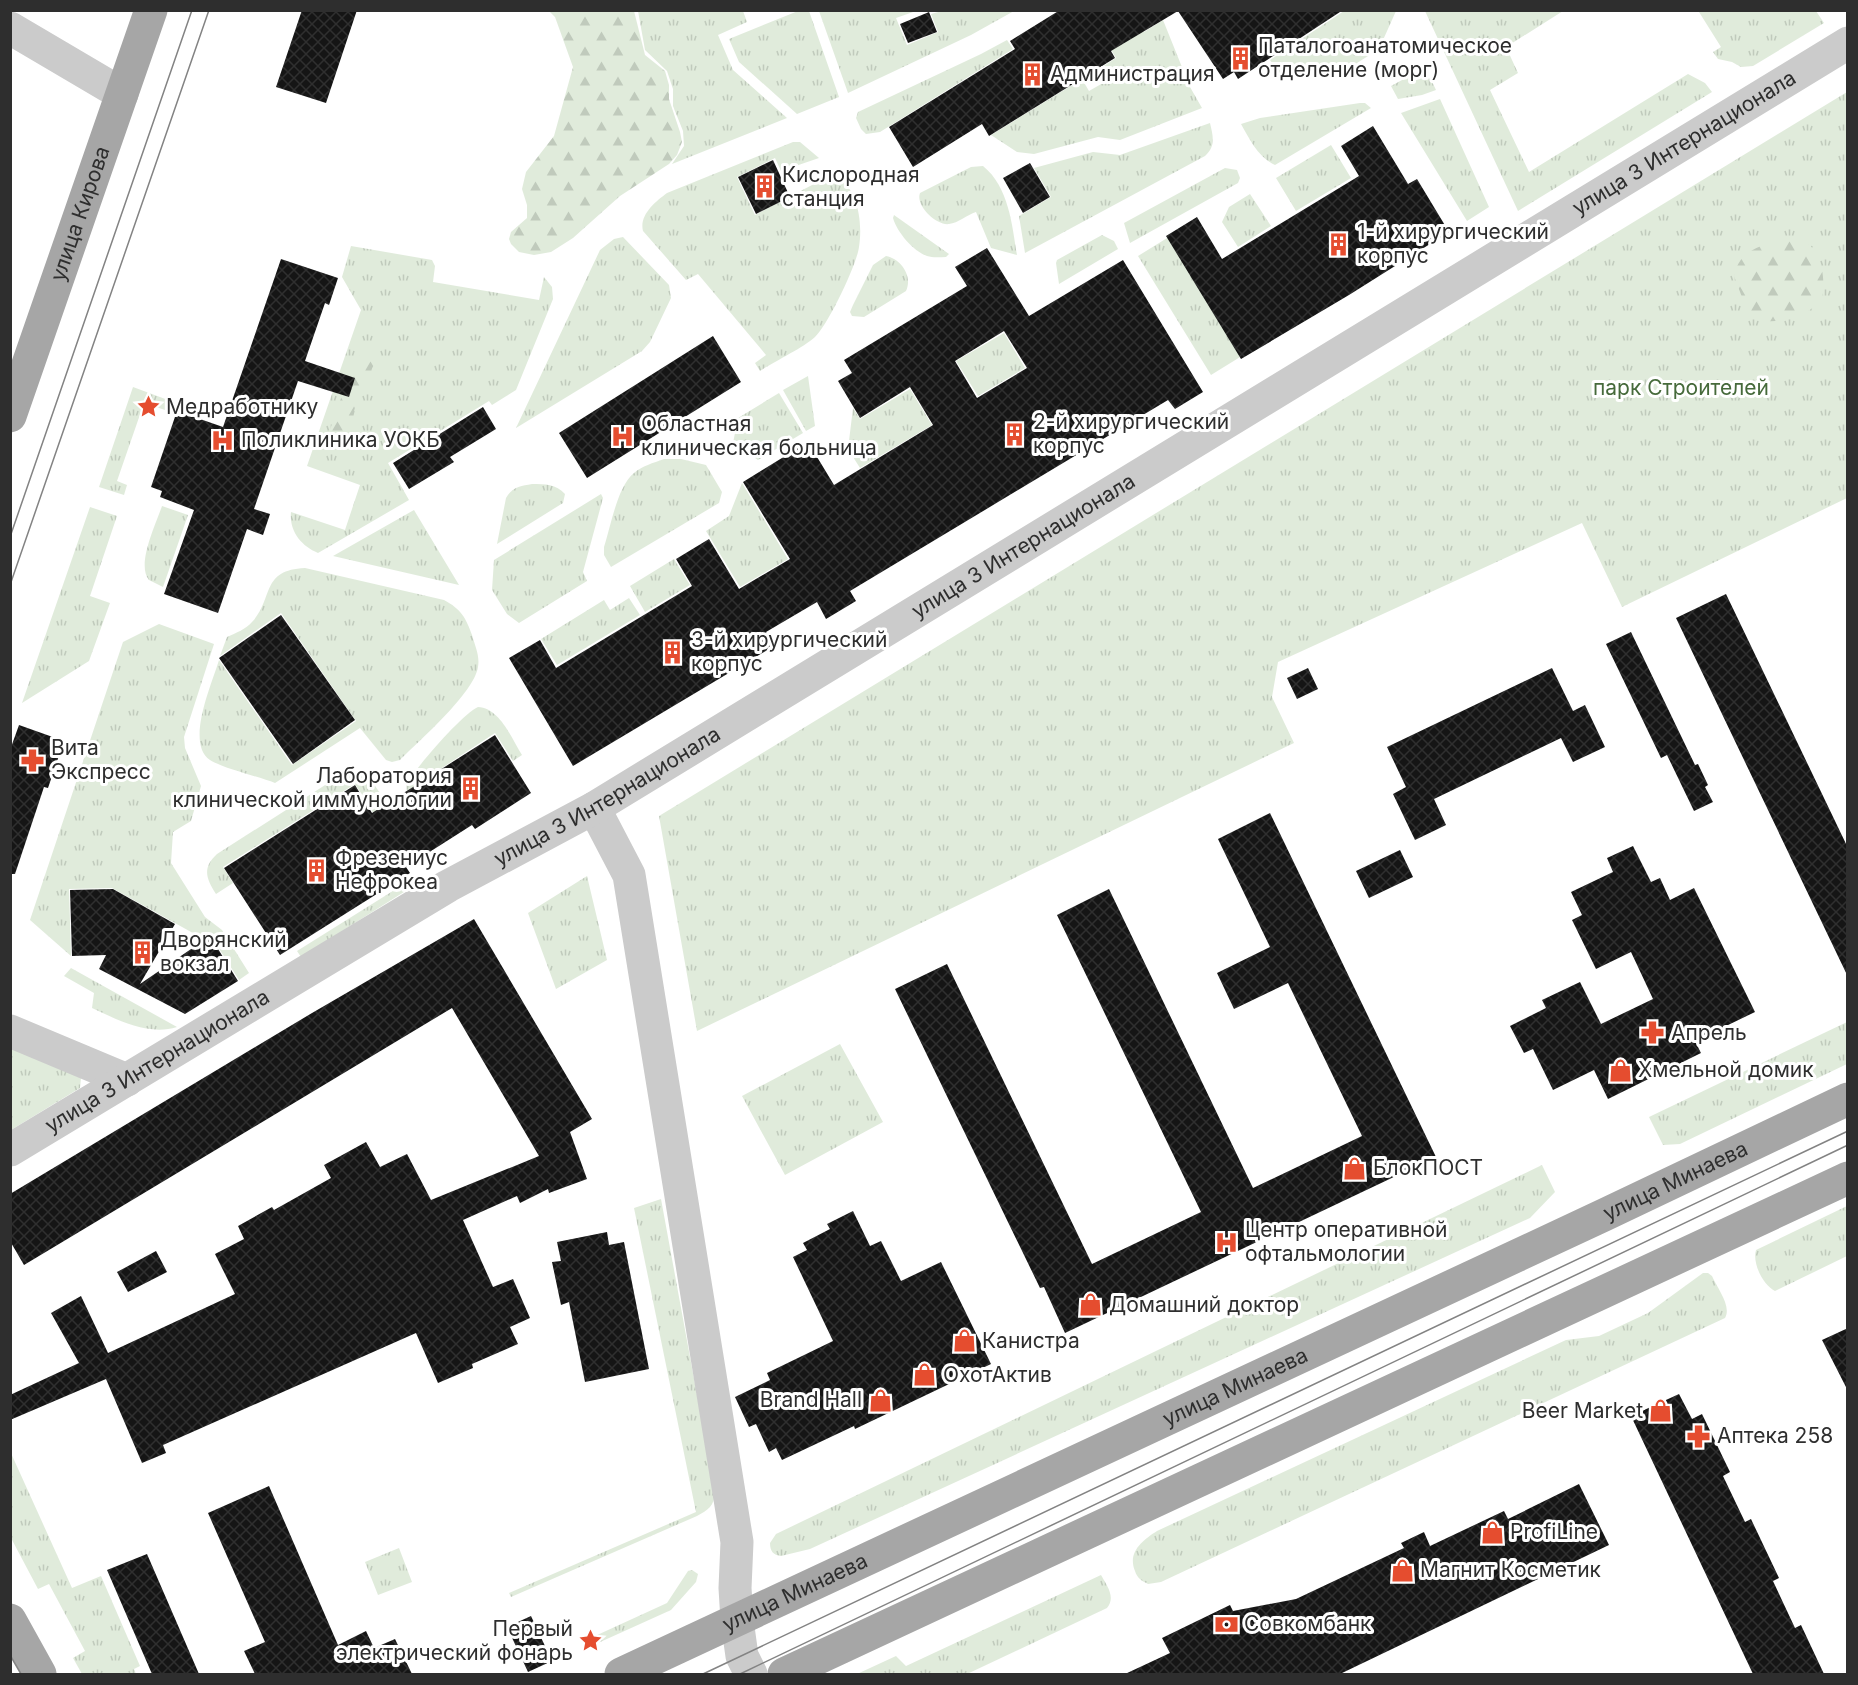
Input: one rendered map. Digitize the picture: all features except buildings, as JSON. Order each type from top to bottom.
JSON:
[{"type":"main road","name":"улица Кирова","points":[[10,416],[151,10]]},
{"type":"main road","name":"улица Минаева","points":[[621,1674],[1848,1099]]},
{"type":"main road","points":[[784,1674],[1848,1178]]},
{"type":"main road","points":[[10,1620],[40,1674]]},
{"type":"street","points":[[10,28],[122,94]]},
{"type":"street","name":"улица 3 Интернационала","points":[[10,1150],[448,886],[594,808],[1848,44]]},
{"type":"street","points":[[594,808],[629,875],[737,1542],[735,1588],[742,1656],[751,1674]]},
{"type":"street","points":[[10,1031],[127,1080]]},
{"type":"green space","points":[[1701,10],[1816,11],[1824,23],[1753,66],[1741,67],[1718,59],[1713,52],[1721,47],[1699,12]]},
{"type":"green space","points":[[549,11],[634,11],[645,55],[665,71],[669,85],[669,99],[682,142],[677,155],[669,164],[620,196],[573,238],[551,252],[534,255],[519,252],[509,239],[511,232],[527,218],[527,205],[522,189],[526,172],[554,136],[573,67],[555,17]]},
{"type":"green space","points":[[638,11],[743,11],[747,22],[718,35],[733,70],[787,118],[672,164],[684,146],[683,131],[673,106],[673,89],[667,71],[645,50]]},
{"type":"green space","points":[[798,11],[809,11],[839,97],[797,114],[739,62],[729,39]]},
{"type":"green space","points":[[819,11],[916,11],[896,18],[907,45],[938,32],[931,14],[942,11],[1014,11],[971,35],[848,93]]},
{"type":"green space","points":[[1344,11],[1396,11],[1379,49],[1343,72],[1281,76],[1270,60]]},
{"type":"green space","points":[[1425,11],[1563,11],[1506,47],[1518,73],[1490,90],[1529,172],[1688,74],[1705,83],[1712,92],[1518,211]]},
{"type":"green space","points":[[1133,15],[1144,32],[1163,20],[1190,87],[1202,108],[1120,140],[1098,137],[1034,154],[1017,152],[991,135],[1082,79],[1089,91],[1103,83],[1096,71],[1116,58],[1102,34]]},
{"type":"green space","points":[[1007,40],[1013,49],[880,132],[866,134],[861,129],[856,118],[858,112]]},
{"type":"green space","points":[[1415,73],[1428,77],[1436,90],[1398,99],[1391,86]]},
{"type":"green space","name":"парк Строителей","points":[[1847,92],[1847,498],[1622,607],[1582,523],[1278,662],[1272,697],[1294,743],[697,1031],[659,816]]},
{"type":"green space","points":[[1440,99],[1489,207],[1467,221],[1401,113]]},
{"type":"green space","points":[[1365,103],[1371,108],[1275,165],[1259,153],[1241,124],[1260,118]]},
{"type":"green space","points":[[1210,123],[1212,145],[1205,156],[1025,253],[1019,216],[1051,197],[1034,168],[1093,152],[1120,155]]},
{"type":"green space","points":[[793,142],[800,142],[819,158],[781,171],[775,158],[737,177],[755,215],[833,174],[848,187],[857,206],[860,227],[859,247],[848,280],[821,330],[803,346],[760,371],[755,363],[766,355],[698,274],[686,280],[643,231],[642,225],[649,209],[667,193]]},
{"type":"green space","points":[[1331,145],[1351,178],[1296,211],[1276,178]]},
{"type":"green space","points":[[983,166],[992,175],[1004,195],[1017,255],[991,248],[976,212],[956,222],[944,224],[928,214],[921,204],[920,193],[971,167]]},
{"type":"green space","points":[[1225,168],[1237,170],[1240,178],[1238,183],[1130,243],[1124,223]]},
{"type":"green space","points":[[1250,194],[1271,226],[1238,247],[1222,222],[1229,207]]},
{"type":"green space","points":[[894,215],[949,254],[946,257],[932,257],[916,250],[898,229]]},
{"type":"green space","points":[[1102,235],[1114,241],[1118,249],[1059,284],[1057,260]]},
{"type":"green space","points":[[1172,235],[1245,354],[1211,375],[1138,256]]},
{"type":"green space","points":[[623,237],[669,285],[671,298],[650,342],[642,351],[516,428],[600,250],[614,239]]},
{"type":"green space","points":[[1799,238],[1813,249],[1821,264],[1822,300],[1807,311],[1786,319],[1764,321],[1755,318],[1748,313],[1734,276],[1737,266],[1750,251],[1778,241]]},
{"type":"green space","points":[[351,246],[432,260],[435,266],[433,282],[539,300],[544,277],[552,287],[553,299],[516,390],[492,405],[489,401],[388,463],[409,500],[318,553],[297,537],[292,525],[291,512],[345,530],[360,485],[307,466],[361,310],[342,277]]},
{"type":"green space","points":[[886,256],[901,264],[907,274],[906,291],[864,317],[852,316],[850,312],[873,265]]},
{"type":"green space","points":[[1004,333],[1025,368],[978,396],[956,361]]},
{"type":"green space","points":[[367,352],[373,354],[374,365],[359,394],[350,434],[343,445],[327,453],[324,450],[325,444],[354,361]]},
{"type":"green space","points":[[808,376],[815,426],[806,431],[783,390]]},
{"type":"green space","points":[[133,387],[168,400],[165,410],[144,403],[117,481],[127,485],[124,495],[99,487]]},
{"type":"green space","points":[[910,389],[932,425],[860,468],[848,449],[853,408],[860,419]]},
{"type":"green space","points":[[779,393],[803,433],[758,460],[733,443],[738,418]]},
{"type":"green space","points":[[664,459],[681,459],[706,465],[722,492],[719,503],[611,567],[604,555],[604,547],[623,488],[628,479],[637,471]]},
{"type":"green space","points":[[742,483],[788,559],[740,587],[706,531],[729,516]]},
{"type":"green space","points":[[532,484],[558,488],[565,494],[563,503],[497,544],[508,494],[521,486]]},
{"type":"green space","points":[[601,494],[603,498],[583,572],[587,581],[519,623],[507,614],[492,590],[494,560]]},
{"type":"green space","points":[[162,506],[188,515],[163,587],[149,580],[145,565],[148,544]]},
{"type":"green space","points":[[90,507],[117,516],[90,596],[110,603],[89,661],[22,703]]},
{"type":"green space","points":[[414,510],[459,585],[333,556]]},
{"type":"green space","points":[[674,559],[690,585],[645,612],[630,586]]},
{"type":"green space","points":[[305,568],[450,603],[462,614],[472,635],[477,651],[478,667],[467,690],[457,703],[400,760],[392,762],[386,760],[360,728],[275,783],[210,760],[203,752],[200,727],[206,698],[219,660],[292,765],[356,721],[281,613],[220,656],[227,637],[247,627],[259,613],[274,580],[291,570]]},
{"type":"green space","points":[[629,598],[640,615],[557,665],[541,639],[604,600],[610,610]]},
{"type":"green space","points":[[159,624],[214,644],[184,737],[185,748],[201,786],[191,821],[173,832],[171,863],[205,917],[222,930],[249,973],[239,980],[218,947],[112,888],[69,889],[71,956],[30,920],[123,642]]},
{"type":"green space","points":[[478,707],[486,709],[499,718],[522,755],[513,761],[495,733],[407,791],[406,784],[429,754],[461,720]]},
{"type":"green space","points":[[353,772],[369,777],[399,821],[384,830],[355,784],[223,867],[233,883],[216,894],[208,878],[207,869],[217,854],[344,773]]},
{"type":"green space","points":[[587,876],[607,960],[556,989],[528,913]]},
{"type":"green space","points":[[412,879],[415,885],[301,957],[297,951]]},
{"type":"green space","points":[[71,968],[177,1027],[155,1030],[144,1028],[123,1022],[92,1008],[94,993],[64,976]]},
{"type":"green space","points":[[1847,1022],[1847,1064],[1680,1144],[1663,1145],[1649,1117]]},
{"type":"green space","points":[[840,1044],[883,1122],[785,1175],[742,1096]]},
{"type":"green space","points":[[10,1047],[81,1078],[80,1088],[11,1130]]},
{"type":"green space","points":[[1542,1165],[1555,1192],[1530,1218],[810,1549],[781,1556],[774,1554],[771,1550],[770,1543],[776,1534]]},
{"type":"green space","points":[[661,1199],[715,1493],[712,1504],[697,1516],[511,1597],[509,1593],[696,1512],[634,1208]]},
{"type":"green space","points":[[1847,1206],[1847,1256],[1775,1291],[1766,1284],[1757,1267],[1756,1250]]},
{"type":"green space","points":[[1703,1273],[1712,1276],[1723,1297],[1727,1308],[1725,1318],[1161,1582],[1148,1584],[1136,1573],[1133,1564],[1135,1552],[1147,1538],[1157,1531],[1566,1340],[1599,1336],[1648,1313]]},
{"type":"green space","points":[[10,1451],[72,1588],[101,1576],[140,1666],[134,1669],[136,1674],[82,1674],[73,1658],[85,1651],[49,1584],[38,1589],[11,1538]]},
{"type":"green space","points":[[399,1548],[412,1582],[378,1595],[365,1562]]},
{"type":"green space","points":[[692,1570],[698,1574],[696,1582],[671,1610],[598,1643],[595,1636],[667,1603],[688,1571]]},
{"type":"green space","points":[[1101,1575],[1111,1596],[1107,1608],[967,1674],[857,1674],[896,1656],[906,1666]]},
{"type":"tram line","points":[[10,537],[192,10]]},
{"type":"tram line","points":[[10,585],[209,10]]},
{"type":"tram line","points":[[703,1674],[1848,1131]]},
{"type":"tram line","points":[[740,1674],[1848,1145]]},
{"type":"tram line","points":[[10,1655],[21,1674]]},
{"type":"place","name":"Паталогоанатомическое отделение (морг)","points":[[1240,58]]},
{"type":"place","name":"Администрация","points":[[1032,74]]},
{"type":"place","name":"Кислородная станция","points":[[764,187]]},
{"type":"place","name":"1-й хирургический корпус","points":[[1339,244]]},
{"type":"place","name":"Медработнику","points":[[148,407]]},
{"type":"place","name":"2-й хирургический корпус","points":[[1015,434]]},
{"type":"place","name":"Областная клиническая больница","points":[[623,436]]},
{"type":"place","name":"Поликлиника УОКБ","points":[[223,440]]},
{"type":"place","name":"3-й хирургический корпус","points":[[673,652]]},
{"type":"place","name":"Вита Экспресс","points":[[33,760]]},
{"type":"place","name":"Лаборатория клинической иммунологии","points":[[470,788]]},
{"type":"place","name":"Фрезениус Нефрокеа","points":[[317,870]]},
{"type":"place","name":"Дворянский вокзал","points":[[142,952]]},
{"type":"place","name":"Апрель","points":[[1653,1033]]},
{"type":"place","name":"Хмельной домик","points":[[1620,1070]]},
{"type":"place","name":"БлокПОСТ","points":[[1355,1168]]},
{"type":"place","name":"Центр оперативной офтальмологии","points":[[1227,1242]]},
{"type":"place","name":"Домашний доктор","points":[[1091,1305]]},
{"type":"place","name":"Канистра","points":[[964,1341]]},
{"type":"place","name":"ОхотАктив","points":[[925,1375]]},
{"type":"place","name":"Brand Hall","points":[[880,1400]]},
{"type":"place","name":"Beer Market","points":[[1661,1411]]},
{"type":"place","name":"Аптека 258","points":[[1699,1436]]},
{"type":"place","name":"ProfiLine","points":[[1492,1532]]},
{"type":"place","name":"Магнит Косметик","points":[[1402,1570]]},
{"type":"place","name":"Совкомбанк","points":[[1226,1624]]},
{"type":"place","name":"Первый электрический фонарь","points":[[591,1641]]}]
